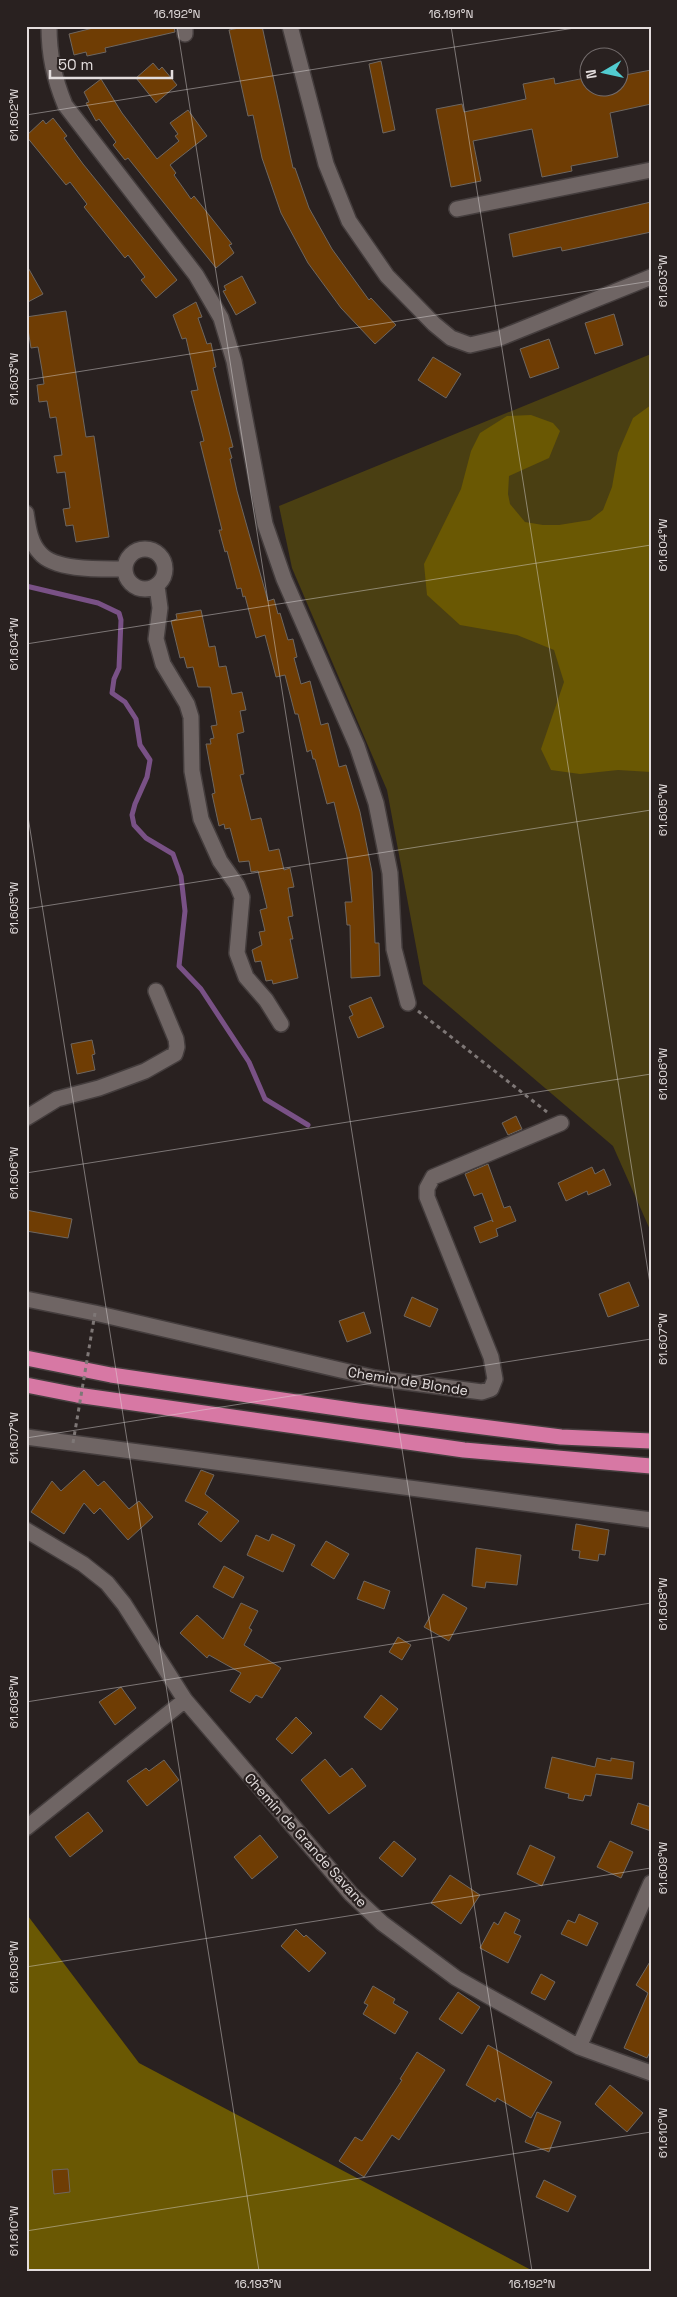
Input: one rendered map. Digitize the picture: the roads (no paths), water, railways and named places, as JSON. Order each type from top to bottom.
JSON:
[{"type":"highway","points":[[26,1358],[111,1375],[358,1411],[561,1437],[651,1441]]},
{"type":"highway","points":[[26,1385],[77,1395],[171,1409],[464,1450],[651,1466]]},
{"type":"street","points":[[49,26],[49,51],[55,81],[65,105],[196,274],[221,318],[234,361],[265,524],[284,579],[357,746],[376,803],[390,873],[394,949],[408,1003]]},
{"type":"street","points":[[290,26],[326,164],[349,221],[387,276],[434,324],[451,338],[470,345],[500,338],[651,277]]},
{"type":"street","points":[[457,209],[651,170]]},
{"type":"street","points":[[26,513],[29,532],[39,553],[51,562],[66,566],[125,569]]},
{"type":"street","points":[[141,550],[154,552],[160,556],[165,568],[164,575],[157,586],[151,589],[139,588],[129,581],[125,569],[130,556],[141,550]]},
{"type":"street","points":[[157,586],[160,608],[156,639],[163,664],[187,704],[191,717],[192,771],[201,819],[220,862],[237,884],[242,897],[237,953],[246,977],[275,1012],[281,1024]]},
{"type":"street","points":[[26,1118],[58,1100],[145,1071],[175,1054],[177,1047],[176,1039],[156,992]]},
{"type":"street","name":"Chemin de Blonde","points":[[26,1299],[95,1313],[375,1378],[482,1392],[491,1389],[495,1379],[491,1357],[427,1197],[427,1188],[433,1177],[561,1123]]},
{"type":"street","points":[[26,1437],[651,1520]]},
{"type":"street","name":"Chemin de Grande Savane","points":[[26,1530],[83,1564],[107,1583],[124,1604],[185,1700],[351,1894],[382,1923],[456,1978],[579,2048],[651,2073]]},
{"type":"street","points":[[26,1828],[185,1700]]},
{"type":"street","points":[[579,2048],[651,1883]]},
{"type":"waterway","points":[[26,586],[98,603],[119,613],[121,620],[119,668],[114,679],[112,693],[125,702],[136,719],[140,745],[150,760],[147,777],[132,815],[134,825],[146,838],[173,854],[181,876],[185,911],[179,966],[201,989],[249,1062],[265,1099],[308,1125]]}]
